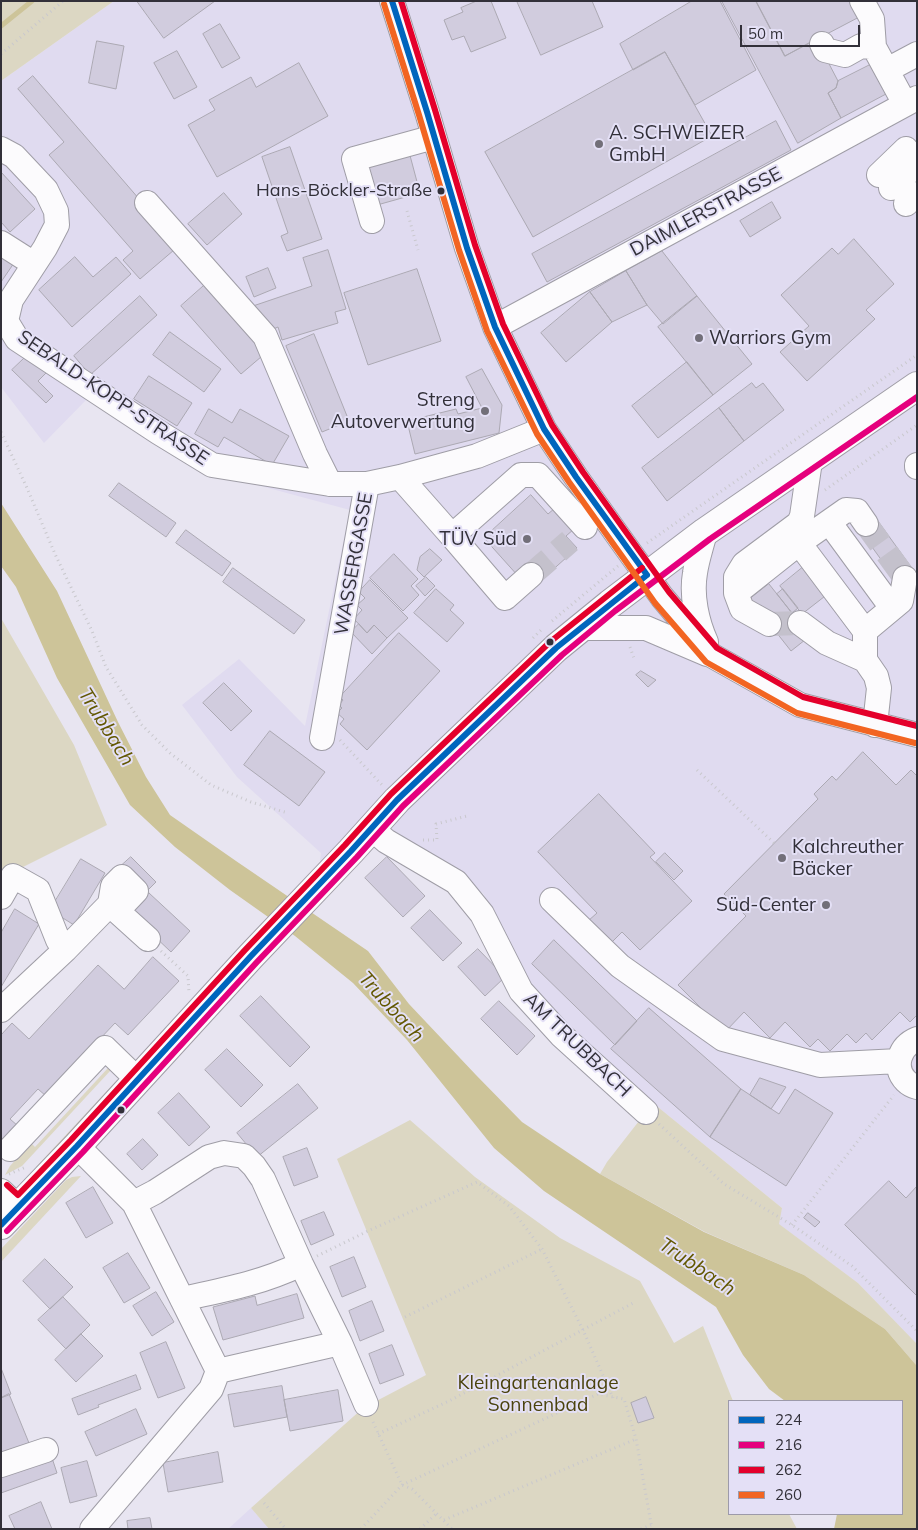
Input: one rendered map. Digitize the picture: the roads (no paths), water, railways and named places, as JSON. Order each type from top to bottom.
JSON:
[{"type":"main road","points":[[7,1207],[77,1146],[397,800],[556,648],[647,575],[705,532],[917,386]]},
{"type":"street","points":[[392,1],[467,248],[495,327],[544,430],[576,477],[586,527]]},
{"type":"street","points":[[862,1],[872,19],[874,47],[887,70],[911,101]]},
{"type":"street","points":[[822,44],[825,50],[845,55],[861,46],[874,47]]},
{"type":"street","points":[[887,70],[917,54]]},
{"type":"street","name":"DAIMLERSTRASSE","points":[[495,327],[911,101]]},
{"type":"street","points":[[372,221],[354,160],[434,137]]},
{"type":"street","points":[[1,149],[14,156],[46,190],[56,211],[57,225],[34,264],[1,243]]},
{"type":"street","points":[[894,188],[907,152]]},
{"type":"street","points":[[894,188],[917,179]]},
{"type":"street","points":[[147,203],[265,336],[315,454],[330,484]]},
{"type":"street","name":"SEBALD-KOPP-STRASSE","points":[[34,264],[11,300],[6,321],[17,339],[212,465],[330,484],[367,484]]},
{"type":"street","name":"WASSERGASSE","points":[[322,738],[367,484],[476,456],[544,430]]},
{"type":"street","points":[[769,624],[742,609],[736,592],[736,577],[744,564],[799,523],[802,516],[810,460]]},
{"type":"street","points":[[452,536],[522,475],[538,475],[586,527],[631,554],[668,604],[711,655]]},
{"type":"street","points":[[400,477],[505,598],[531,575]]},
{"type":"street","points":[[736,592],[799,543],[846,510],[857,511],[866,524]]},
{"type":"street","points":[[829,522],[892,608]]},
{"type":"street","points":[[705,532],[694,574],[694,597],[700,627],[711,655]]},
{"type":"street","points":[[799,543],[865,631],[865,660]]},
{"type":"street","points":[[865,631],[901,601],[905,578]]},
{"type":"street","points":[[800,623],[827,643],[865,660],[876,676],[879,688],[875,726]]},
{"type":"street","points":[[581,628],[646,628],[711,655],[800,705],[875,726],[917,735]]},
{"type":"street","name":"AM TRUBBACH","points":[[371,828],[386,840],[456,882],[482,914],[520,991],[561,1035],[646,1112]]},
{"type":"street","points":[[1,897],[13,876],[38,890],[58,940],[65,950]]},
{"type":"street","points":[[552,900],[620,966],[723,1039],[820,1065],[907,1076],[900,1054],[910,1042],[917,1039]]},
{"type":"street","points":[[1,1010],[65,950],[114,908],[148,939]]},
{"type":"street","points":[[10,1149],[105,1048],[138,1080]]},
{"type":"street","points":[[77,1146],[134,1203],[218,1371],[211,1389],[92,1529]]},
{"type":"street","points":[[134,1203],[155,1192],[209,1157],[224,1153],[244,1156],[263,1179],[301,1264],[340,1342],[366,1404]]},
{"type":"street","points":[[182,1299],[247,1284],[280,1274],[301,1264]]},
{"type":"street","points":[[218,1371],[340,1342]]},
{"type":"street","points":[[1,1465],[46,1450]]},
{"type":"water","name":"Trubbach","points":[[1,503],[57,591],[118,722],[146,777],[170,815],[368,951],[409,1004],[522,1122],[600,1174],[704,1232],[804,1275],[885,1329],[917,1366],[917,1529],[834,1529],[837,1515],[903,1515],[903,1400],[784,1400],[769,1389],[743,1355],[716,1307],[544,1191],[494,1148],[407,1040],[353,983],[295,936],[230,890],[175,847],[130,805],[57,678],[16,587],[1,566]]},
{"type":"waterway","points":[[1,26],[32,1]]},
{"type":"tunnel","points":[[866,524],[905,578]]},
{"type":"tunnel","points":[[531,575],[570,541]]},
{"type":"tunnel","points":[[769,624],[800,623]]},
{"type":"place","name":"A. SCHWEIZER GmbH","points":[[599,144]]},
{"type":"place","name":"Hans-Böckler-Straße","points":[[441,191]]},
{"type":"place","name":"Warriors Gym","points":[[699,338]]},
{"type":"place","name":"Streng Autoverwertung","points":[[485,411]]},
{"type":"place","name":"TÜV Süd","points":[[527,539]]},
{"type":"place","name":"Kalchreuther Bäcker","points":[[782,858]]},
{"type":"place","name":"Süd-Center","points":[[826,905]]},
{"type":"park label","name":"Kleingartenanlage Sonnenbad","points":[[538,1394]]}]
